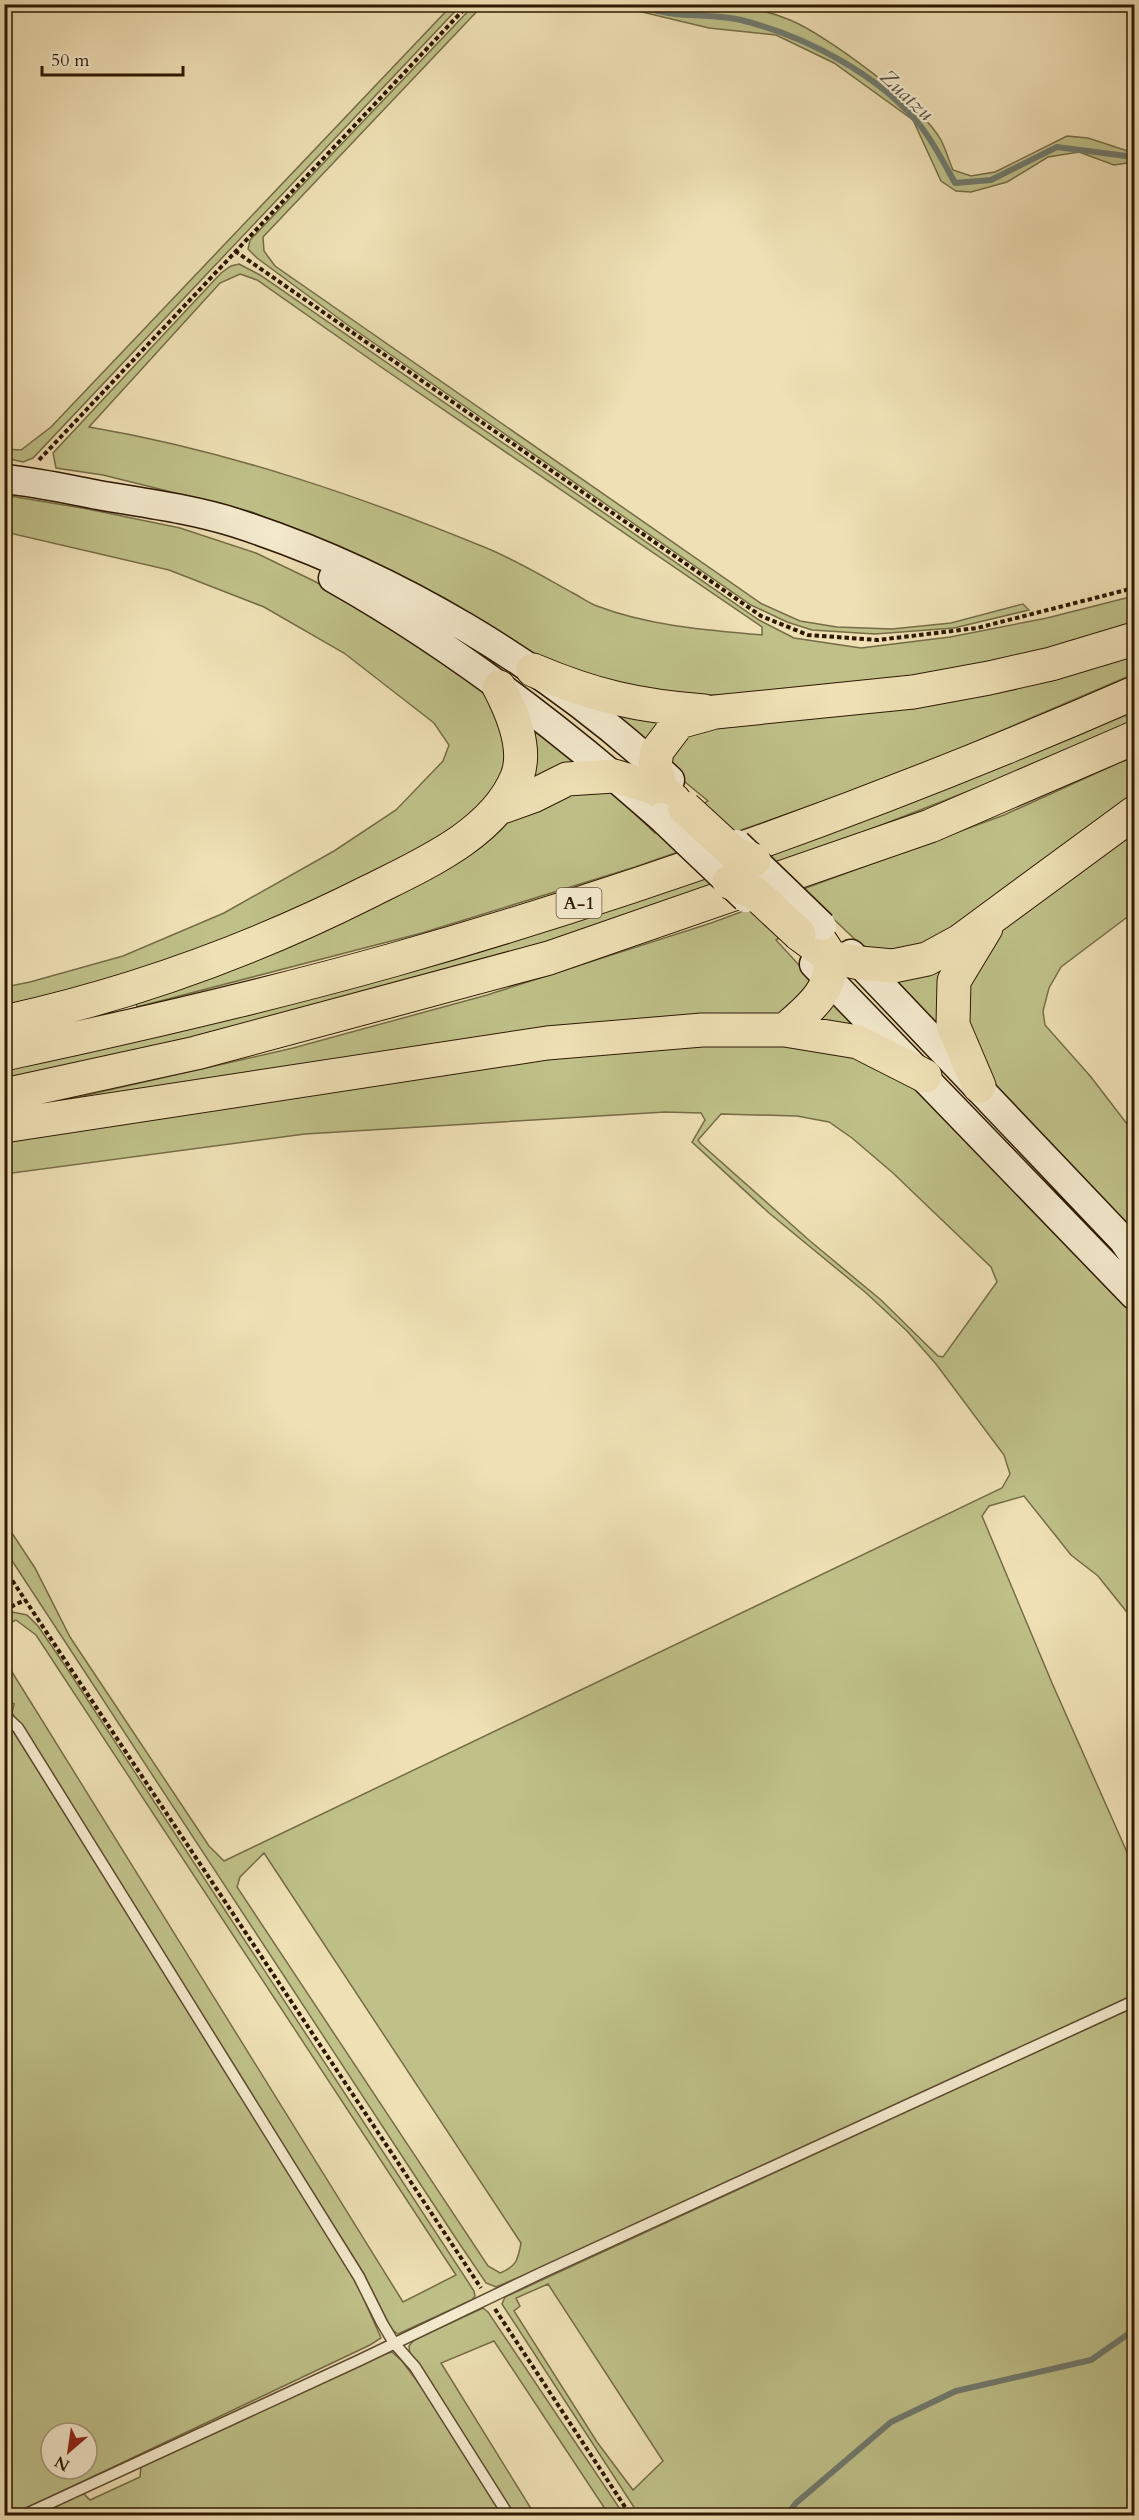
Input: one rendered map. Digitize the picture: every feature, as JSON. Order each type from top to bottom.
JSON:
[{"type":"highway","points":[[1134,639],[1051,664],[913,692],[715,712],[679,722],[657,751],[672,799],[712,851],[724,877],[755,893],[820,947],[893,966],[927,959],[960,941],[1134,813]]},
{"type":"highway","points":[[533,670],[574,688],[614,700],[715,712]]},
{"type":"highway","points":[[4,1022],[75,1007],[150,984],[235,953],[312,921],[429,860],[473,833],[502,807],[518,775],[520,747],[515,718],[499,687]]},
{"type":"highway","name":"A-1","points":[[4,1054],[216,1007],[393,960],[540,916],[722,855],[918,784],[1134,693]]},
{"type":"highway","name":"A-1","points":[[4,1095],[196,1053],[549,958],[930,826],[1134,738]]},
{"type":"highway","points":[[502,807],[533,796],[567,778],[614,776],[672,799],[735,854],[757,863],[763,880],[820,947],[818,1000],[785,1030]]},
{"type":"highway","points":[[979,1086],[952,1025],[954,981],[993,916]]},
{"type":"highway","points":[[4,1126],[548,1043],[702,1030],[785,1030],[858,1042],[925,1076]]},
{"type":"street","points":[[12,480],[153,504],[234,523],[310,549],[376,580],[433,610],[533,670],[672,799]]},
{"type":"street","points":[[153,504],[299,560],[369,599],[428,636],[499,687],[614,776]]},
{"type":"street","points":[[820,947],[925,1076],[1134,1295]]},
{"type":"street","points":[[820,947],[979,1086],[1123,1240],[1134,1256]]},
{"type":"lane","points":[[4,1715],[18,1728],[359,2277],[394,2343],[415,2367],[508,2516]]},
{"type":"lane","points":[[22,2516],[1134,2001]]},
{"type":"path","points":[[12,480],[235,251],[469,4]]},
{"type":"path","points":[[235,251],[761,616],[807,635],[878,640],[976,628],[1134,588]]},
{"type":"path","points":[[4,1568],[631,2516]]},
{"type":"path","points":[[4,1610],[26,1600]]},
{"type":"green space","points":[[723,4],[774,14],[827,40],[895,91],[915,109],[941,140],[953,170],[971,176],[995,172],[1067,136],[1088,138],[1134,153],[1134,162],[1114,165],[1079,152],[1048,157],[1007,182],[971,192],[956,191],[941,181],[913,120],[834,63],[776,35],[709,28],[619,5]]},
{"type":"green space","points":[[452,5],[461,5],[33,458],[23,462],[5,458],[5,449],[21,450],[51,427]]},
{"type":"green space","points":[[474,5],[483,5],[263,237],[264,251],[275,266],[762,604],[800,621],[837,627],[892,629],[951,623],[1023,604],[1029,610],[954,628],[875,634],[812,630],[787,622],[751,605],[345,323],[248,249],[250,240]]},
{"type":"green space","points":[[239,264],[260,275],[759,620],[794,638],[861,648],[950,637],[1047,618],[1134,596],[1134,624],[1072,645],[953,670],[811,695],[682,695],[604,683],[537,657],[347,553],[252,512],[103,475],[56,468],[53,453],[221,273]],"holes":[[[240,274],[257,280],[762,627],[762,635],[658,623],[617,613],[591,603],[529,568],[495,552],[339,492],[240,461],[89,427],[220,283]]]},
{"type":"green space","points":[[4,495],[180,528],[256,553],[314,581],[387,622],[478,686],[494,707],[505,731],[505,778],[473,817],[385,870],[157,968],[5,1010],[5,987],[123,956],[224,913],[334,851],[396,810],[443,761],[449,745],[434,723],[344,653],[264,607],[169,570],[5,532]]},
{"type":"green space","points":[[1134,650],[1134,674],[890,778],[635,867],[422,933],[137,1007],[136,1001],[522,812],[603,784],[640,811],[636,815],[655,833],[708,801],[668,768],[672,753],[680,741],[703,723]]},
{"type":"green space","points":[[598,706],[663,719],[645,744]]},
{"type":"green space","points":[[1134,708],[1134,722],[1028,768],[838,842],[649,911],[504,955],[205,1036],[5,1081],[5,1067],[38,1060]]},
{"type":"green space","points":[[530,724],[581,764],[528,784]]},
{"type":"green space","points":[[1134,756],[1134,798],[954,930],[908,950],[882,955],[861,945],[824,910],[776,940],[810,977],[811,988],[783,1015],[75,1105],[74,1098],[293,1048],[487,995],[711,923],[1004,815]]},
{"type":"green space","points":[[1134,825],[1134,912],[1061,967],[1049,988],[1043,1011],[1045,1025],[1091,1077],[1134,1133],[1134,1242],[976,1064],[967,1025],[966,985],[1005,923]]},
{"type":"green space","points":[[948,962],[942,1030],[896,980]]},
{"type":"green space","points":[[834,1001],[864,1030],[819,1020]]},
{"type":"green space","points":[[729,1040],[848,1051],[917,1089],[971,1139],[1134,1312],[1134,1621],[1098,1576],[1071,1555],[1024,1496],[989,1506],[982,1516],[1052,1683],[1134,1868],[1134,1995],[602,2242],[496,2287],[486,2283],[455,2237],[5,1550],[4,1521],[35,1568],[70,1637],[209,1846],[224,1861],[1002,1488],[1010,1474],[1004,1455],[936,1364],[907,1331],[865,1292],[769,1213],[692,1142],[705,1120],[701,1113],[665,1112],[305,1134],[5,1174],[5,1140],[471,1067]],"holes":[[[721,1114],[797,1116],[829,1122],[852,1138],[893,1173],[991,1267],[997,1282],[943,1357],[938,1356],[881,1300],[810,1241],[701,1144],[698,1140]],[[264,1853],[521,2243],[515,2262],[505,2271],[500,2273],[488,2266],[237,1887],[240,1877]]]},
{"type":"green space","points":[[12,1612],[27,1615],[38,1626],[68,1670],[474,2291],[475,2296],[472,2300],[398,2334],[391,2329],[363,2272],[12,1713],[14,1704],[5,1699],[4,1659],[403,2302],[456,2275],[36,1635],[16,1620],[5,1625],[5,1615]]},
{"type":"green space","points":[[4,1722],[15,1734],[330,2238],[358,2286],[381,2338],[99,2474],[99,2421],[39,2421],[39,2481],[84,2481],[10,2516],[4,2515]]},
{"type":"green space","points":[[1134,2007],[1134,2515],[639,2515],[502,2304],[505,2297]],"holes":[[[548,2284],[663,2461],[633,2490],[597,2442],[514,2311],[520,2306],[516,2298]]]},
{"type":"green space","points":[[483,2308],[488,2312],[624,2515],[609,2515],[494,2341],[441,2363],[535,2515],[514,2515],[410,2355],[409,2346],[414,2340]]},
{"type":"green space","points":[[392,2352],[402,2361],[426,2393],[502,2515],[35,2516],[83,2493],[90,2500],[140,2477],[141,2466],[378,2356]]},
{"type":"waterway","name":"Zuatzu","points":[[638,4],[663,12],[741,20],[791,36],[840,60],[864,75],[905,109],[927,135],[955,183],[991,180],[1057,147],[1134,157]]},
{"type":"waterway","points":[[786,2516],[796,2503],[891,2422],[956,2391],[1091,2360],[1134,2330]]}]
